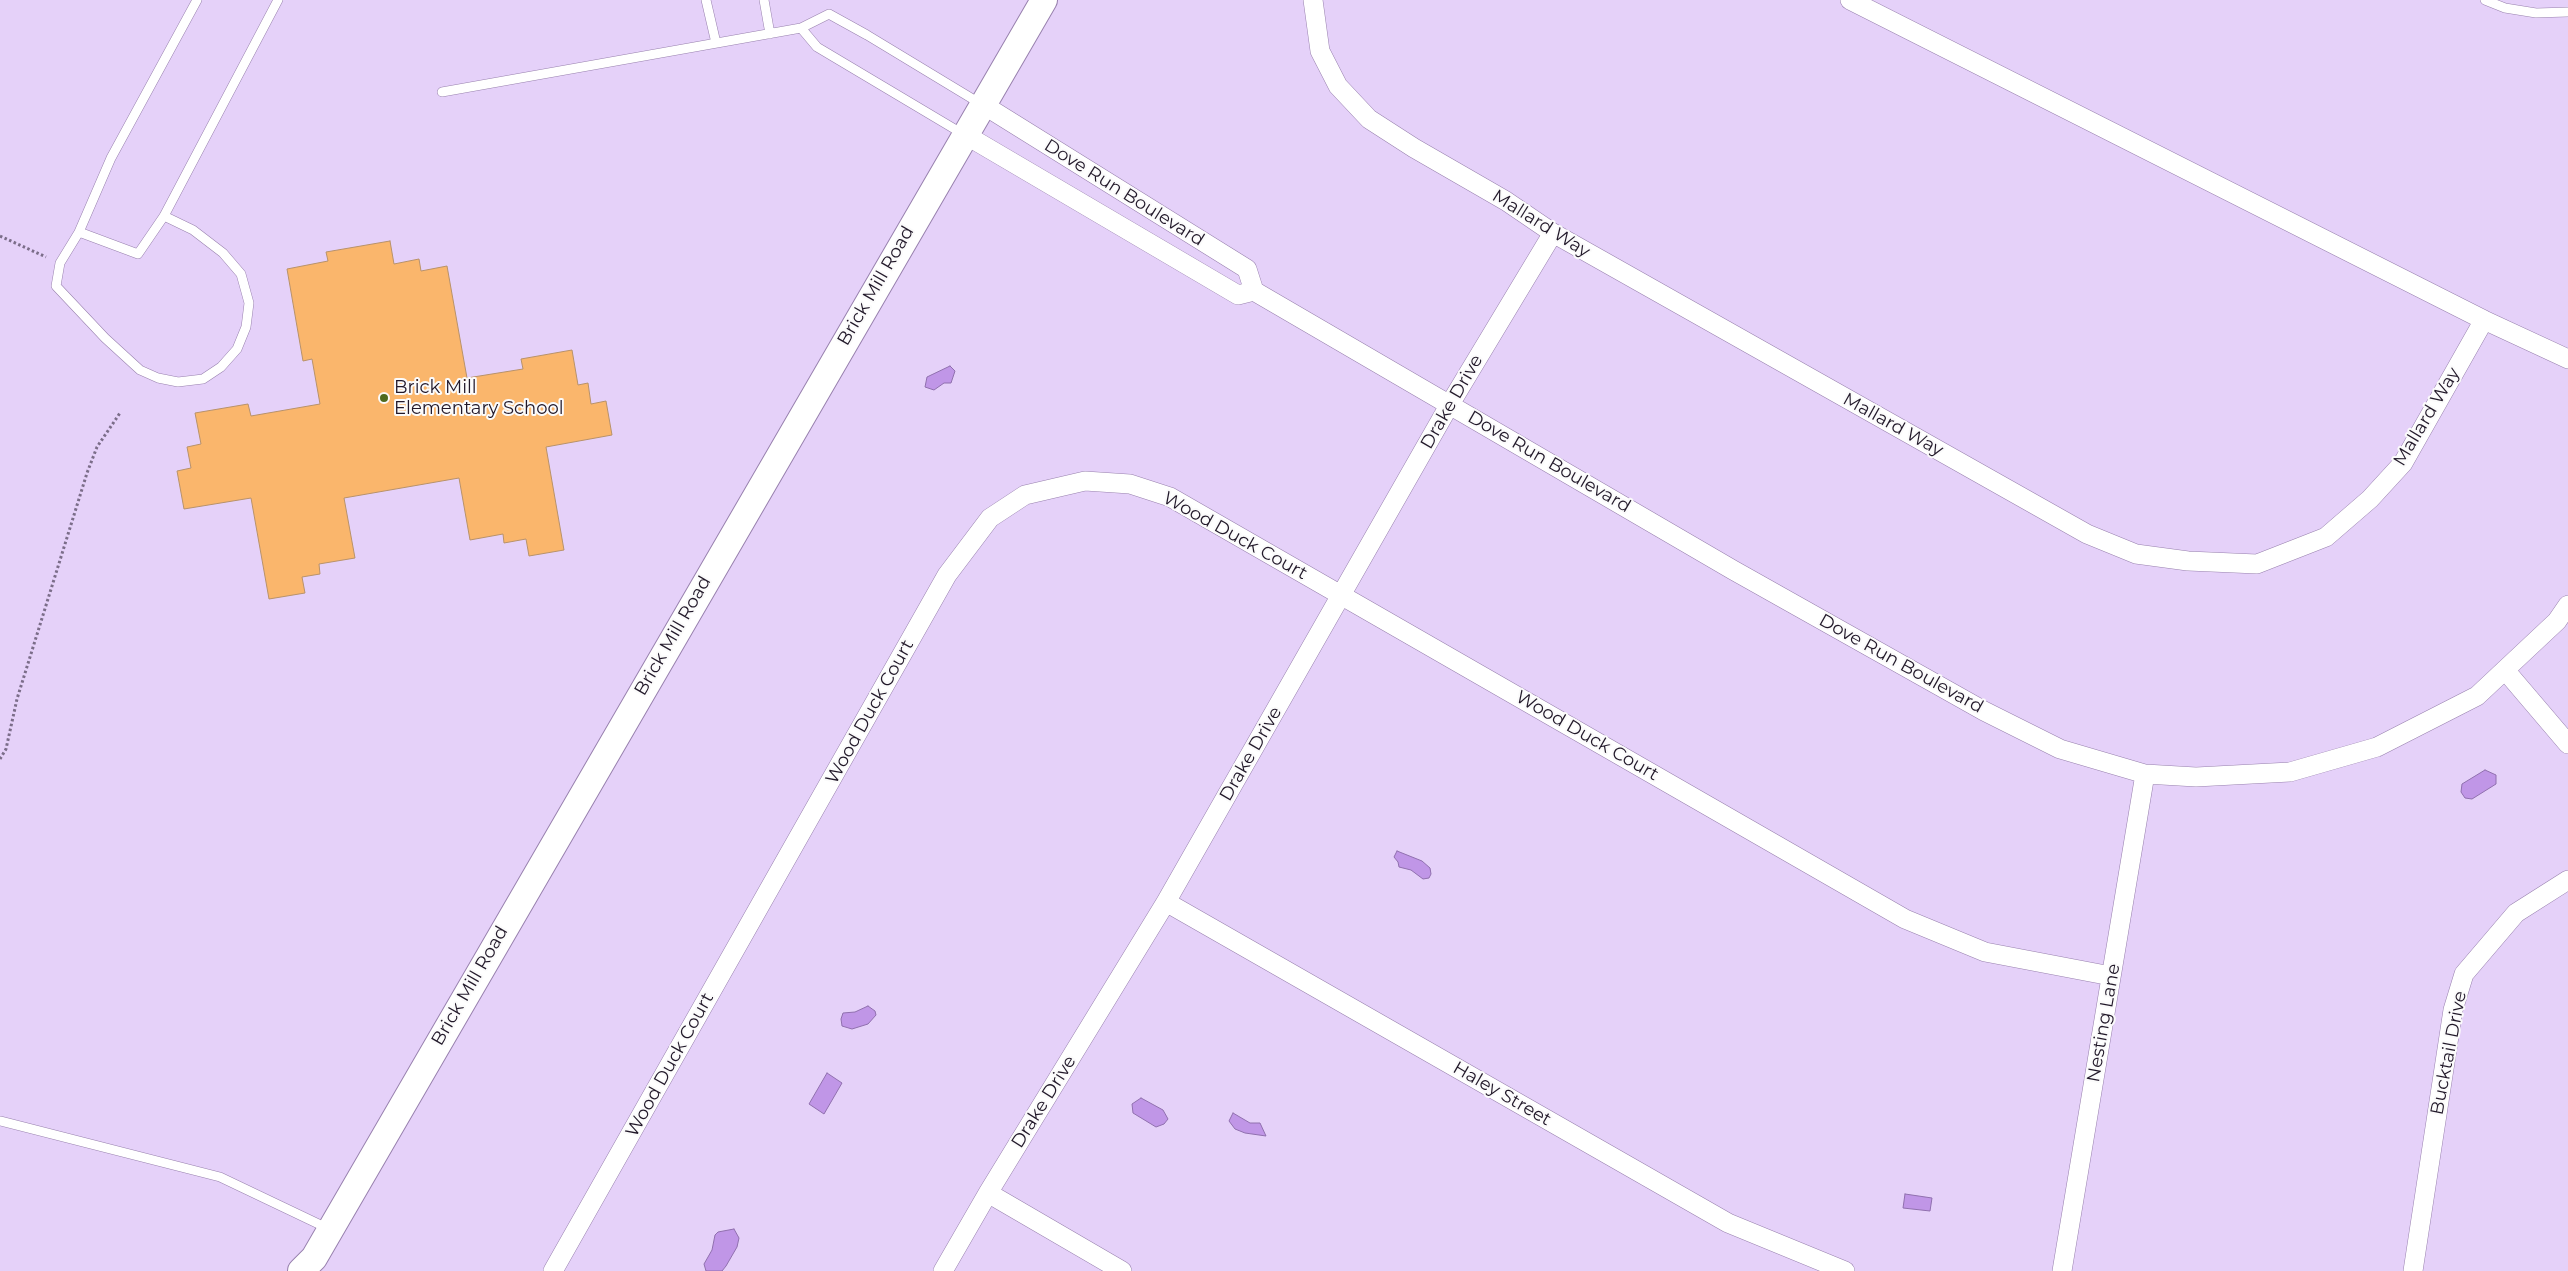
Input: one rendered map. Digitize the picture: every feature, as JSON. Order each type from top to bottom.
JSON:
[{"type":"street","name":"Brick Mill Road","points":[[301,1271],[314,1258],[964,134],[1044,0]]},
{"type":"street","name":"Mallard Way","points":[[1313,0],[1312,7],[1320,51],[1338,86],[1369,119],[1414,148],[1506,201],[1552,233],[2087,534],[2136,554],[2188,561],[2257,564],[2326,537],[2370,499],[2403,463],[2484,320]]},
{"type":"street","points":[[1850,0],[2484,320],[2568,359]]},
{"type":"street","name":"Dove Run Boulevard","points":[[982,104],[1247,269],[1254,291],[1733,570],[1984,710],[2060,749],[2146,774],[2196,777],[2290,772],[2377,747],[2477,696],[2557,621],[2568,605]]},
{"type":"street","name":"Dove Run Boulevard","points":[[964,134],[1238,295],[1254,291]]},
{"type":"street","name":"Drake Drive","points":[[943,1271],[988,1193],[1166,902],[1343,595],[1450,404],[1552,233]]},
{"type":"street","name":"Wood Duck Court","points":[[553,1271],[947,575],[990,518],[1025,495],[1085,481],[1130,484],[1170,497],[1905,918],[1985,952],[2111,976]]},
{"type":"street","points":[[2505,670],[2568,744]]},
{"type":"street","name":"Nesting Lane","points":[[2062,1271],[2146,774]]},
{"type":"street","name":"Bucktail Drive","points":[[2413,1271],[2453,1010],[2464,974],[2516,913],[2568,880]]},
{"type":"street","name":"Haley Street","points":[[1166,902],[1728,1223],[1845,1271]]},
{"type":"street","points":[[988,1193],[1122,1271]]},
{"type":"lane","points":[[164,216],[193,230],[222,253],[241,274],[249,303],[246,327],[237,349],[221,367],[203,379],[178,382],[158,378],[140,370],[105,338],[56,286],[60,263],[79,232],[111,158],[197,0]]},
{"type":"lane","points":[[79,232],[138,254],[164,216],[278,0]]},
{"type":"lane","points":[[706,0],[716,43]]},
{"type":"lane","points":[[764,0],[770,34]]},
{"type":"lane","points":[[2485,0],[2505,8],[2536,13],[2568,12]]},
{"type":"lane","points":[[442,92],[801,28],[829,14],[868,35],[982,104]]},
{"type":"lane","points":[[801,28],[817,47],[964,134]]},
{"type":"lane","points":[[1,1121],[220,1177],[330,1230]]},
{"type":"path","points":[[0,236],[60,263]]},
{"type":"path","points":[[0,759],[6,749],[17,699],[87,473],[98,447],[120,413]]},
{"type":"shaded area","points":[[950,366],[955,371],[951,383],[944,383],[934,390],[925,387],[927,377]]},
{"type":"shaded area","points":[[2485,770],[2496,775],[2496,784],[2472,799],[2465,798],[2461,792],[2462,784]]},
{"type":"shaded area","points":[[1397,851],[1422,861],[1430,868],[1431,874],[1429,878],[1423,879],[1411,870],[1399,867],[1394,857]]},
{"type":"shaded area","points":[[868,1006],[875,1011],[876,1015],[868,1024],[852,1029],[842,1026],[841,1019],[843,1013],[855,1012]]},
{"type":"shaded area","points":[[827,1073],[842,1083],[824,1114],[809,1104]]},
{"type":"shaded area","points":[[1141,1098],[1163,1110],[1168,1119],[1164,1124],[1156,1127],[1133,1113],[1132,1104]]},
{"type":"shaded area","points":[[1233,1113],[1250,1123],[1260,1123],[1266,1136],[1245,1133],[1235,1129],[1229,1121]]},
{"type":"shaded area","points":[[1905,1194],[1932,1198],[1930,1211],[1903,1208]]},
{"type":"shaded area","points":[[734,1229],[739,1238],[737,1247],[726,1266],[722,1271],[706,1271],[704,1264],[712,1250],[715,1235],[718,1232]]},
{"type":"building","points":[[390,241],[394,264],[419,259],[421,271],[447,266],[467,378],[523,369],[521,359],[572,350],[578,385],[588,383],[591,404],[606,401],[612,435],[546,447],[564,550],[529,556],[526,539],[504,543],[503,534],[470,540],[459,478],[344,498],[355,558],[319,564],[320,574],[302,577],[305,593],[269,599],[251,498],[184,509],[177,471],[191,468],[187,447],[201,444],[195,413],[248,404],[251,416],[320,404],[312,359],[303,361],[287,269],[328,261],[326,252]]},
{"type":"place","name":"Brick Mill Elementary School","points":[[384,398]]}]
